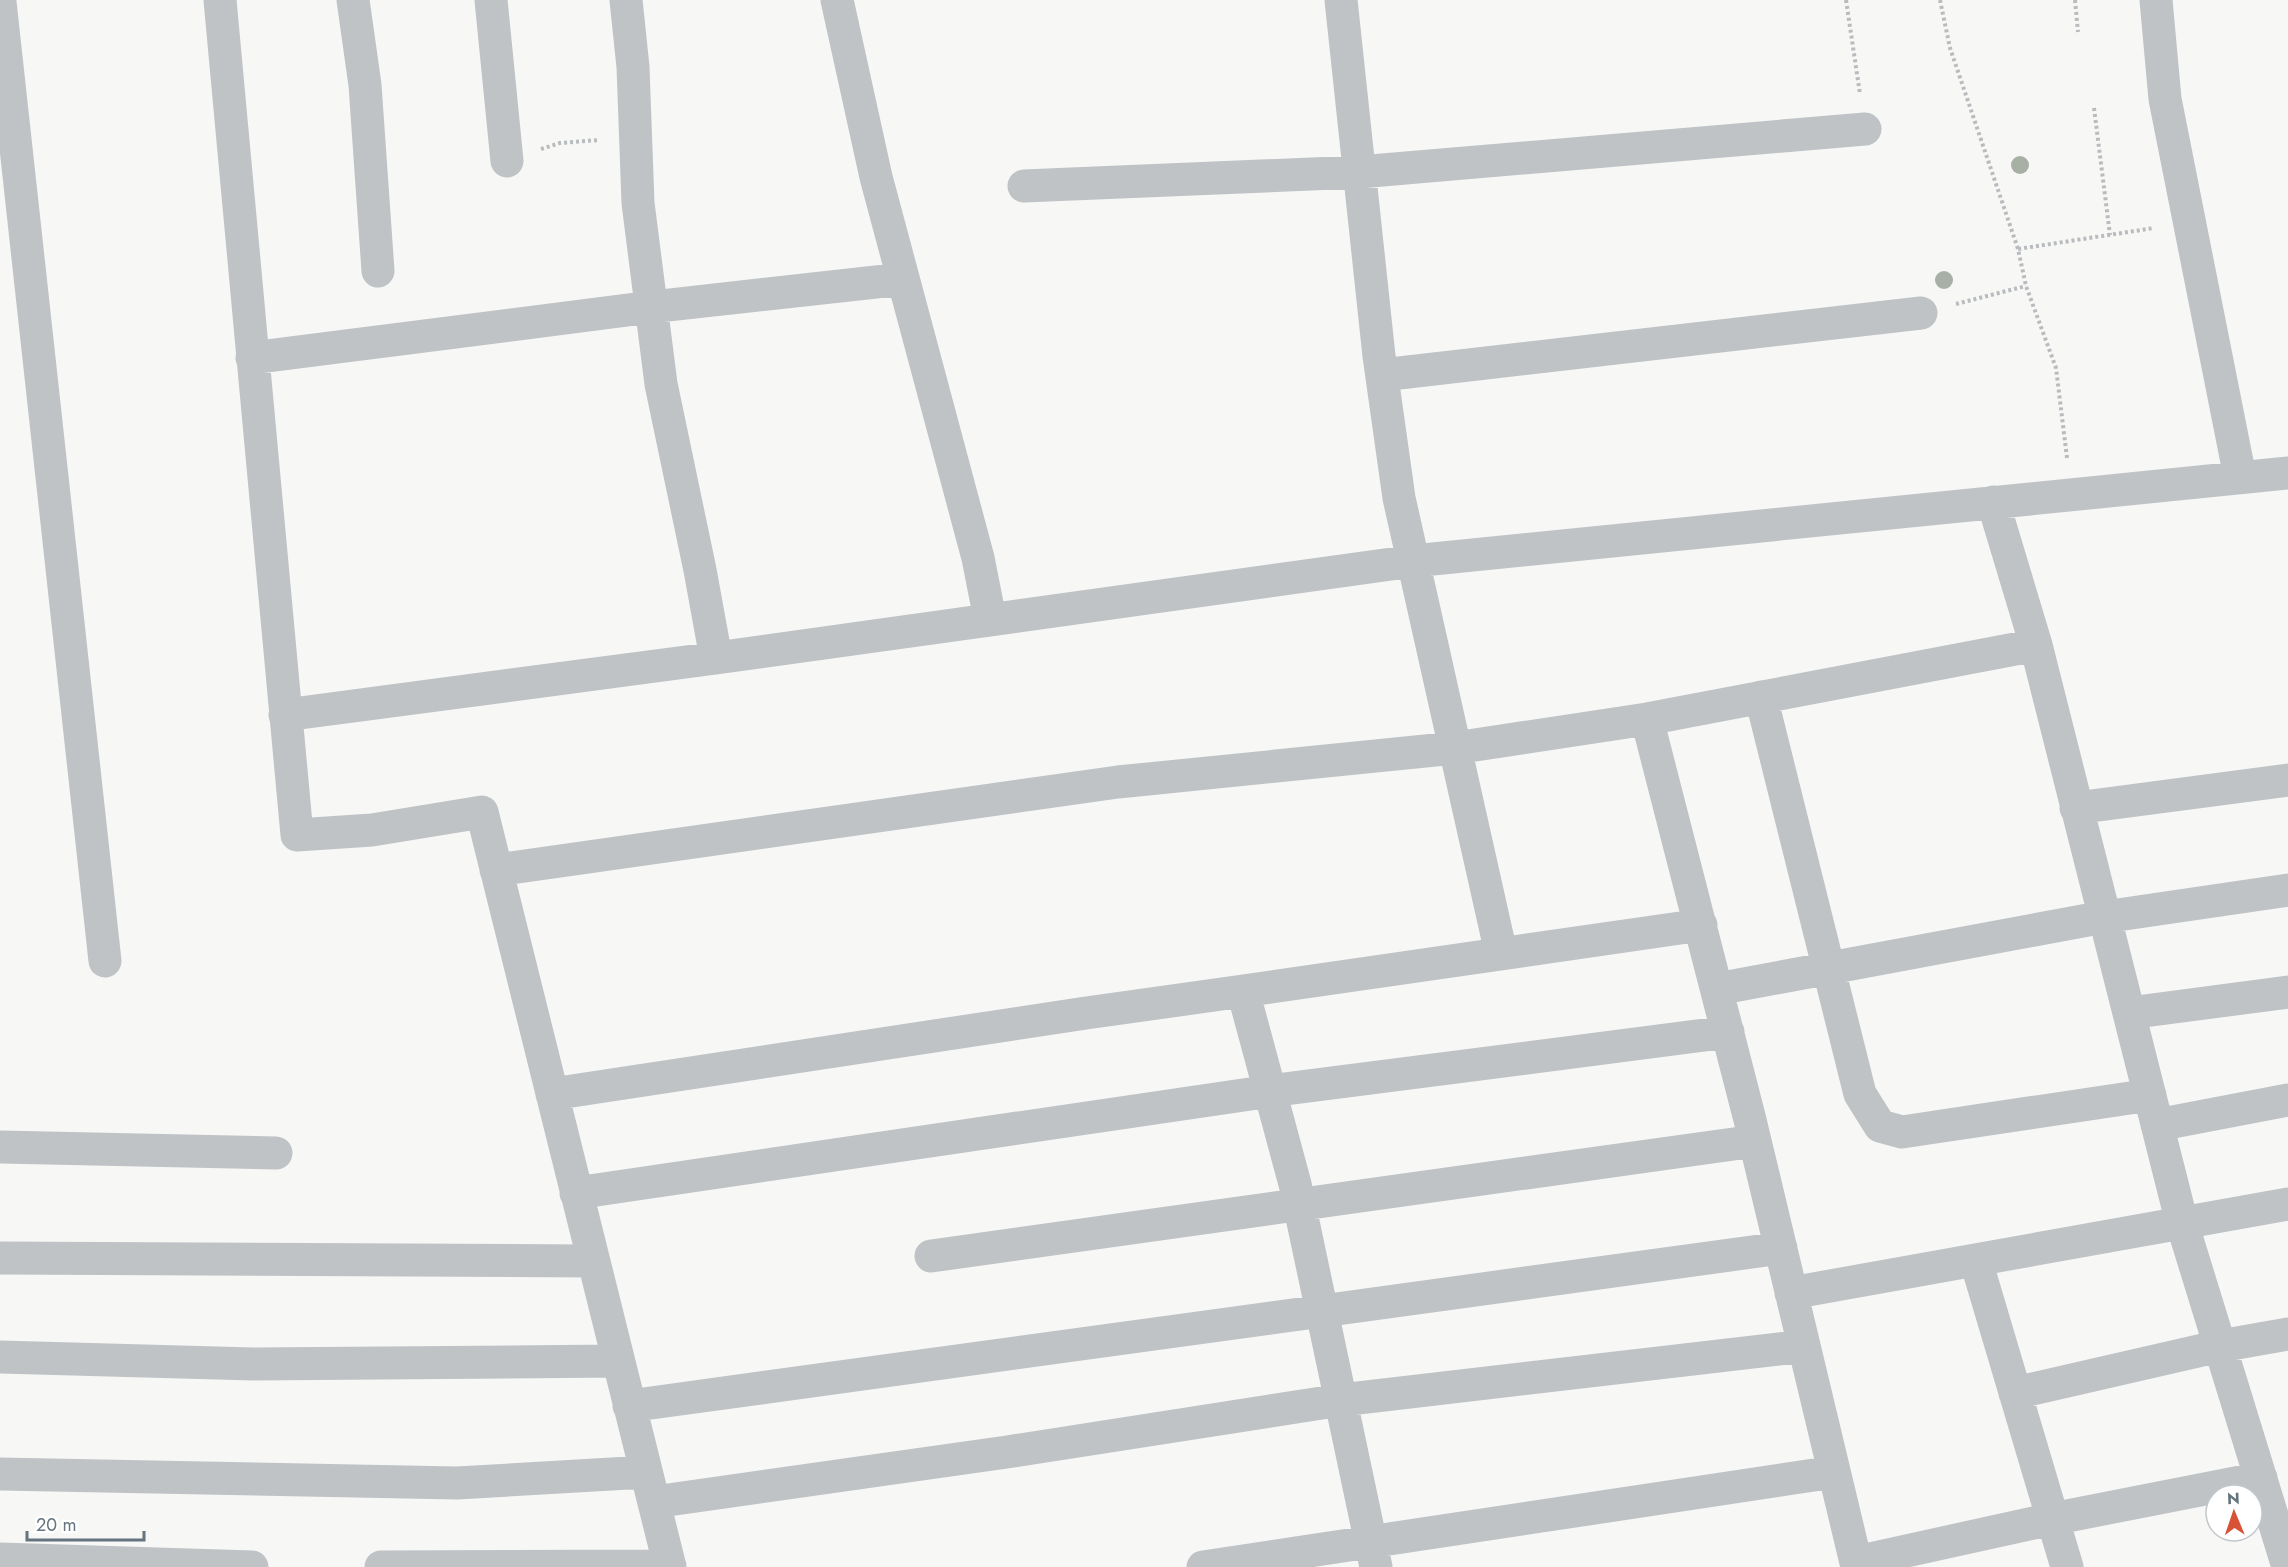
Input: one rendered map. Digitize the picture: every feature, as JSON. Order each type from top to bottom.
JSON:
[{"type":"street","points":[[220,0],[297,835],[372,830],[482,812],[670,1567],[381,1567]]},
{"type":"street","points":[[353,0],[365,85],[378,271]]},
{"type":"street","points":[[491,0],[507,161]]},
{"type":"street","points":[[626,0],[633,67],[638,204],[661,384],[716,658]]},
{"type":"street","points":[[837,0],[876,177],[978,558],[990,619]]},
{"type":"street","points":[[1341,0],[1382,375],[1399,498],[1501,953]]},
{"type":"street","points":[[2156,0],[2165,99],[2240,477]]},
{"type":"street","points":[[0,2],[105,960]]},
{"type":"street","points":[[1024,186],[1359,172],[1865,129]]},
{"type":"street","points":[[252,358],[651,307],[903,279]]},
{"type":"street","points":[[1382,375],[1920,313]]},
{"type":"street","points":[[285,715],[716,658],[1413,561],[2288,473]]},
{"type":"street","points":[[1994,502],[2036,645],[2182,1223],[2288,1567]]},
{"type":"street","points":[[496,870],[1118,782],[1455,748],[1647,719],[2036,645]]},
{"type":"street","points":[[1761,698],[1860,1094],[1880,1126],[1902,1132],[2288,1100]]},
{"type":"street","points":[[1647,719],[1755,1141],[1856,1565],[2052,1519],[2260,1478]]},
{"type":"street","points":[[2076,808],[2288,780]]},
{"type":"street","points":[[1717,989],[2104,917],[2288,890]]},
{"type":"street","points":[[552,1094],[1086,1013],[1701,925]]},
{"type":"street","points":[[1243,991],[1300,1205],[1373,1554]]},
{"type":"street","points":[[2129,1013],[2288,992]]},
{"type":"street","points":[[576,1193],[1270,1091],[1728,1032]]},
{"type":"street","points":[[931,1256],[1755,1141]]},
{"type":"street","points":[[0,1147],[276,1153]]},
{"type":"street","points":[[1791,1293],[2288,1204]]},
{"type":"street","points":[[629,1406],[1781,1248]]},
{"type":"street","points":[[0,1258],[593,1261]]},
{"type":"street","points":[[1977,1261],[2067,1567]]},
{"type":"street","points":[[2015,1393],[2220,1346],[2288,1334]]},
{"type":"street","points":[[0,1474],[650,1487],[1007,1452],[1341,1401],[1804,1346]]},
{"type":"street","points":[[0,1357],[253,1364],[618,1361]]},
{"type":"street","points":[[1203,1567],[1373,1554],[1834,1472]]},
{"type":"street","points":[[0,1559],[252,1567]]},
{"type":"path","points":[[1846,0],[1865,129]]},
{"type":"path","points":[[1940,0],[1950,48],[2018,249],[2026,286],[2056,368],[2072,494]]},
{"type":"path","points":[[2075,0],[2078,32]]},
{"type":"path","points":[[2094,108],[2110,235]]},
{"type":"path","points":[[507,161],[560,143],[636,136]]},
{"type":"path","points":[[2018,249],[2190,222]]},
{"type":"path","points":[[1920,313],[2026,286]]}]
